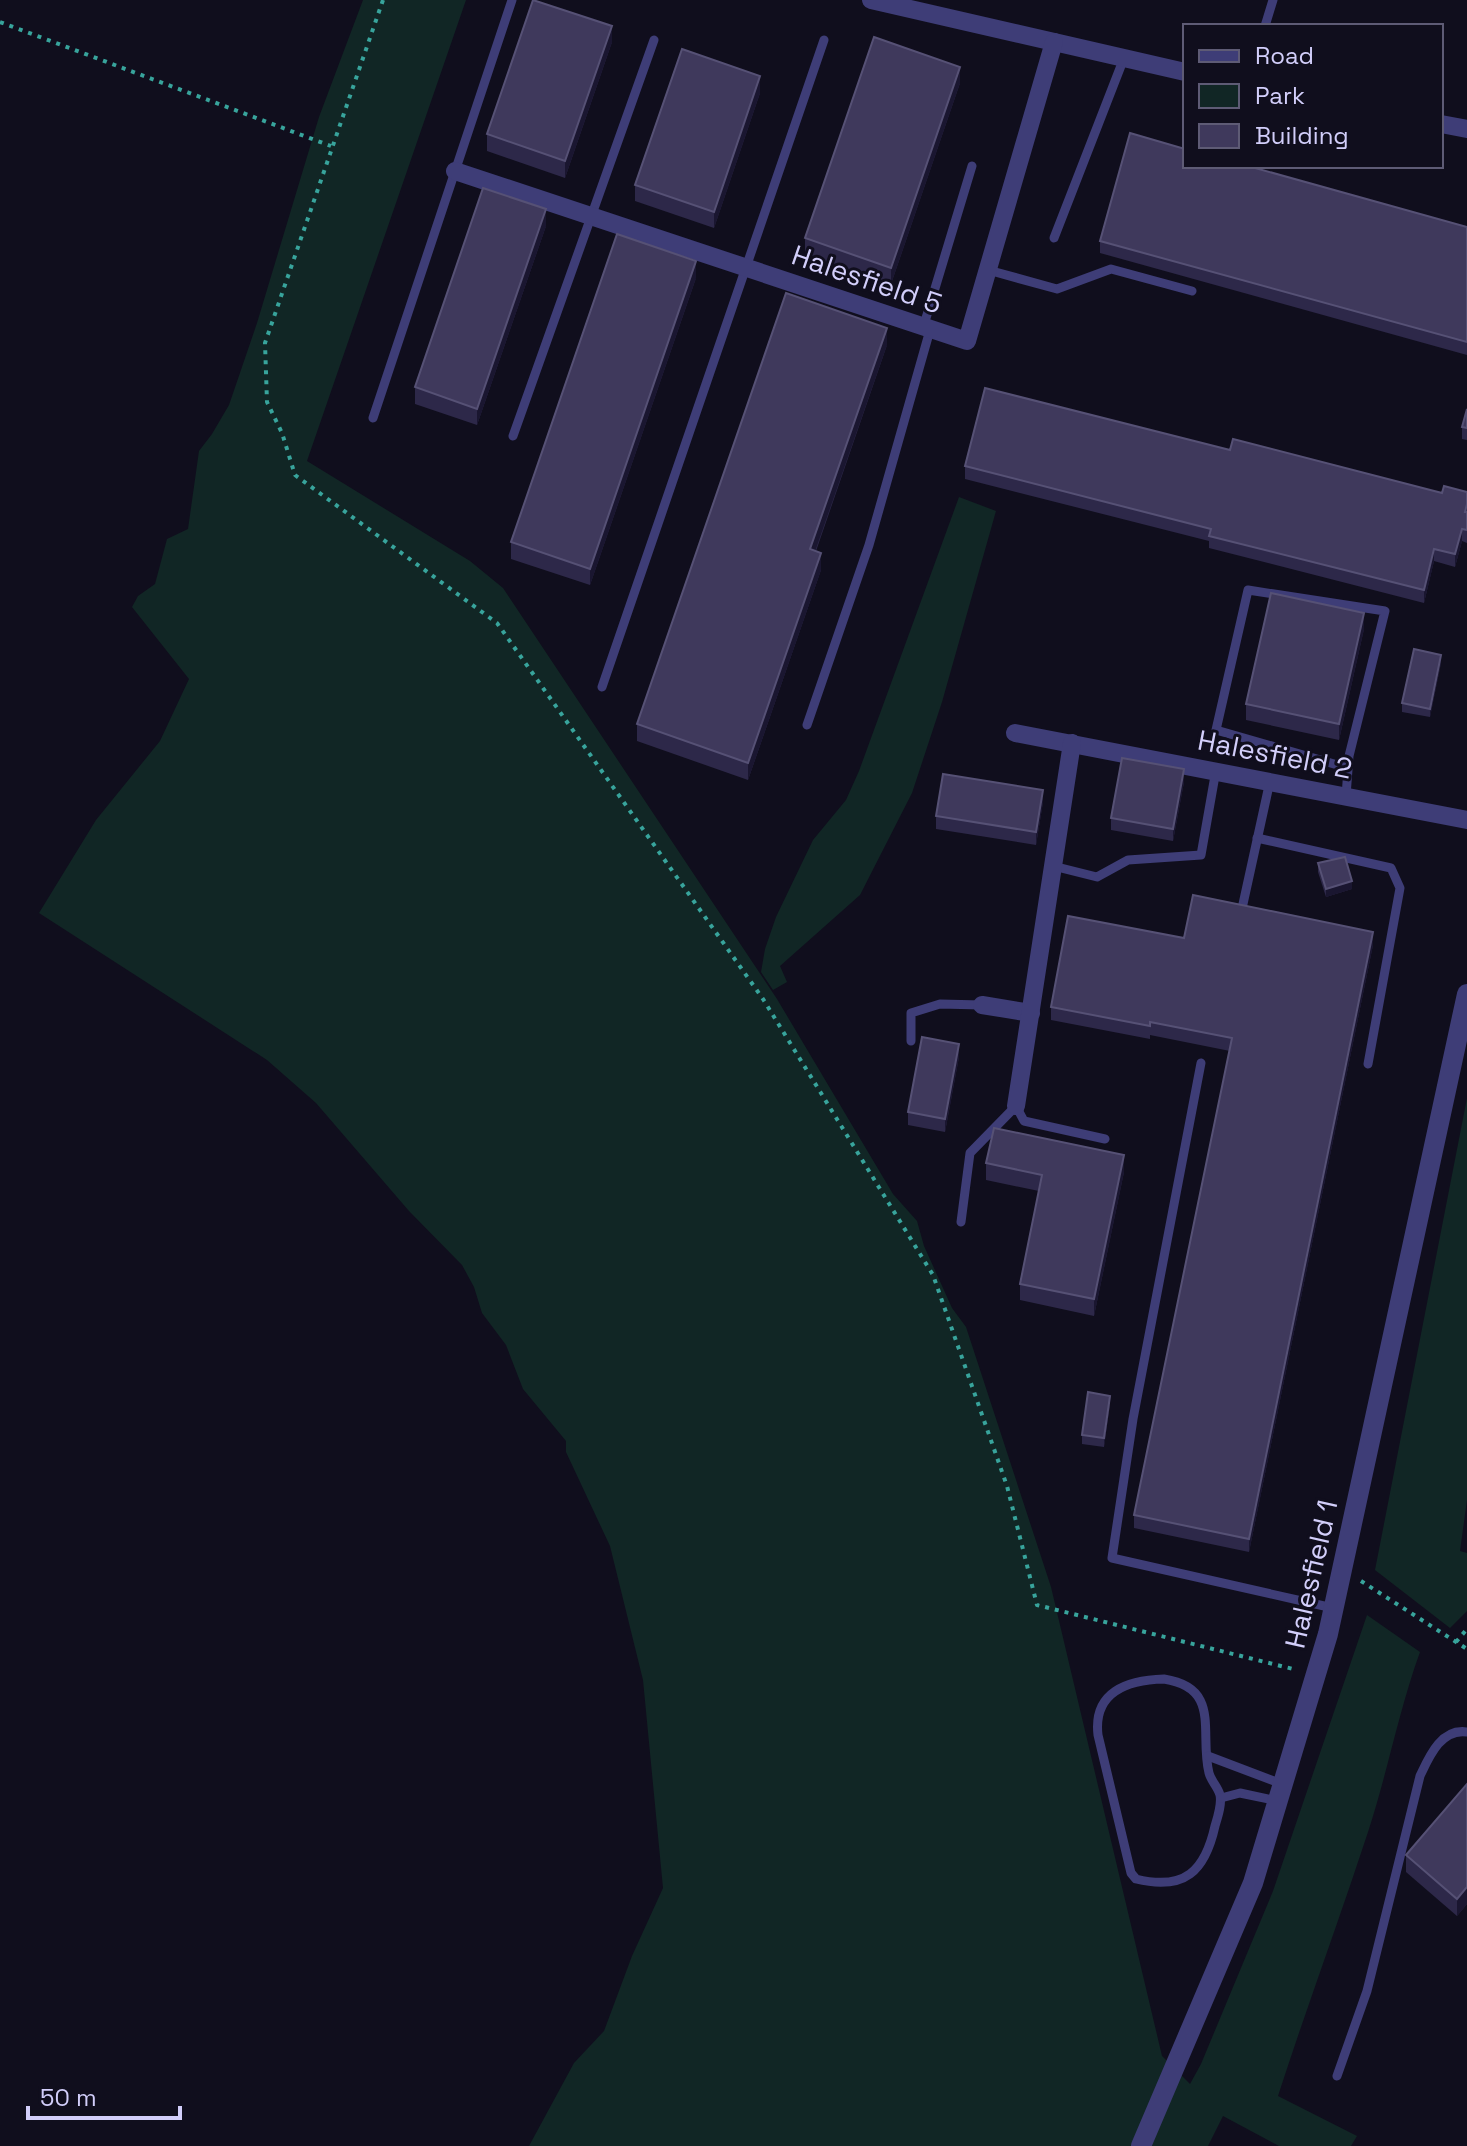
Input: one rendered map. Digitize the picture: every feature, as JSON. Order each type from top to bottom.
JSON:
[{"type":"street","points":[[871,0],[1183,72]]},
{"type":"street","name":"Halesfield 5","points":[[455,171],[967,341],[1054,42]]},
{"type":"street","points":[[1443,124],[1467,129]]},
{"type":"street","name":"Halesfield 2","points":[[1015,733],[1467,820]]},
{"type":"street","points":[[1016,1106],[1072,743]]},
{"type":"street","name":"Halesfield 1","points":[[1141,2146],[1253,1883],[1315,1674],[1342,1569],[1467,994]]},
{"type":"street","points":[[982,1005],[1031,1013]]},
{"type":"lane","points":[[373,418],[512,0]]},
{"type":"lane","points":[[1266,24],[1273,0]]},
{"type":"lane","points":[[513,436],[654,40]]},
{"type":"lane","points":[[602,687],[824,40]]},
{"type":"lane","points":[[1054,238],[1124,58]]},
{"type":"lane","points":[[807,725],[869,545],[972,166]]},
{"type":"lane","points":[[987,270],[1057,289],[1111,269],[1192,291]]},
{"type":"lane","points":[[1346,796],[1348,768],[1385,611],[1248,590],[1216,730],[1348,768]]},
{"type":"lane","points":[[1053,866],[1097,877],[1128,860],[1201,855],[1216,770]]},
{"type":"lane","points":[[1243,904],[1270,781]]},
{"type":"lane","points":[[1257,838],[1391,868],[1400,888],[1368,1064]]},
{"type":"lane","points":[[911,1041],[911,1013],[940,1004],[982,1005]]},
{"type":"lane","points":[[1201,1063],[1136,1403],[1112,1558],[1333,1608]]},
{"type":"lane","points":[[961,1222],[970,1153],[1016,1106],[1024,1121],[1105,1139]]},
{"type":"lane","points":[[1164,1679],[1180,1682],[1197,1695],[1204,1706],[1208,1756],[1209,1773],[1221,1798],[1210,1850],[1200,1865],[1187,1876],[1171,1881],[1134,1877],[1098,1735],[1097,1715],[1104,1702],[1121,1687],[1139,1681],[1164,1679]]},
{"type":"lane","points":[[1337,2076],[1367,1991],[1420,1776],[1433,1749],[1449,1735],[1467,1732]]},
{"type":"lane","points":[[1208,1756],[1280,1792]]},
{"type":"lane","points":[[1221,1798],[1240,1793],[1280,1792]]},
{"type":"path","points":[[383,0],[265,343],[267,402],[282,433],[295,475],[497,623],[763,999],[933,1275],[1007,1486],[1037,1605],[1315,1674]]},
{"type":"path","points":[[0,22],[331,146]]},
{"type":"path","points":[[1342,1569],[1467,1649]]},
{"type":"path","points":[[1456,1642],[1467,1629]]},
{"type":"green space","points":[[363,0],[466,0],[307,461],[470,561],[503,588],[777,999],[893,1194],[917,1221],[924,1246],[952,1308],[966,1327],[1051,1587],[1162,2056],[1190,2084],[1273,1891],[1367,1615],[1420,1652],[1369,1829],[1278,2096],[1357,2136],[1351,2146],[1279,2146],[1223,2116],[1208,2146],[529,2146],[574,2063],[604,2031],[632,1956],[663,1888],[643,1680],[610,1546],[566,1452],[566,1441],[523,1389],[506,1345],[482,1313],[474,1287],[462,1265],[409,1211],[316,1103],[267,1060],[39,913],[96,820],[160,741],[189,679],[132,607],[138,596],[155,584],[167,539],[188,529],[199,451],[229,405],[319,117]]},
{"type":"green space","points":[[959,497],[996,511],[942,702],[912,793],[860,895],[780,966],[787,982],[773,990],[761,972],[776,917],[813,840],[846,800],[859,771]]},
{"type":"green space","points":[[1467,1098],[1467,1500],[1460,1551],[1467,1553],[1467,1611],[1450,1628],[1375,1570]]},
{"type":"building","points":[[533,0],[612,26],[565,161],[487,134]]},
{"type":"building","points":[[874,37],[960,67],[891,268],[805,238]]},
{"type":"building","points":[[682,49],[760,76],[714,212],[635,185]]},
{"type":"building","points":[[1130,133],[1183,148],[1183,168],[1255,168],[1467,227],[1467,342],[1100,241]]},
{"type":"building","points":[[483,188],[546,209],[477,409],[415,387]]},
{"type":"building","points":[[617,234],[696,261],[590,569],[511,542]]},
{"type":"building","points":[[786,293],[887,328],[810,549],[821,553],[748,763],[637,724]]},
{"type":"building","points":[[985,388],[1230,450],[1233,439],[1442,493],[1444,486],[1467,492],[1467,530],[1462,529],[1455,554],[1434,549],[1424,590],[1209,536],[1211,529],[965,466]]},
{"type":"building","points":[[1467,409],[1467,428],[1462,427]]},
{"type":"building","points":[[1271,593],[1364,613],[1339,724],[1246,704]]},
{"type":"building","points":[[1414,649],[1441,655],[1430,709],[1402,703]]},
{"type":"building","points":[[1122,758],[1184,769],[1173,829],[1111,818]]},
{"type":"building","points":[[943,774],[1043,790],[1036,832],[936,816]]},
{"type":"building","points":[[1345,857],[1352,881],[1326,889],[1318,863]]},
{"type":"building","points":[[1193,895],[1373,932],[1249,1539],[1134,1515],[1232,1038],[1051,1007],[1068,916],[1184,938]]},
{"type":"building","points":[[922,1037],[959,1044],[945,1119],[908,1112]]},
{"type":"building","points":[[994,1128],[1124,1155],[1094,1299],[1020,1284],[1042,1175],[986,1163]]},
{"type":"building","points":[[1088,1392],[1110,1396],[1104,1438],[1082,1435]]},
{"type":"building","points":[[1467,1784],[1467,1887],[1457,1899],[1406,1855]]}]
